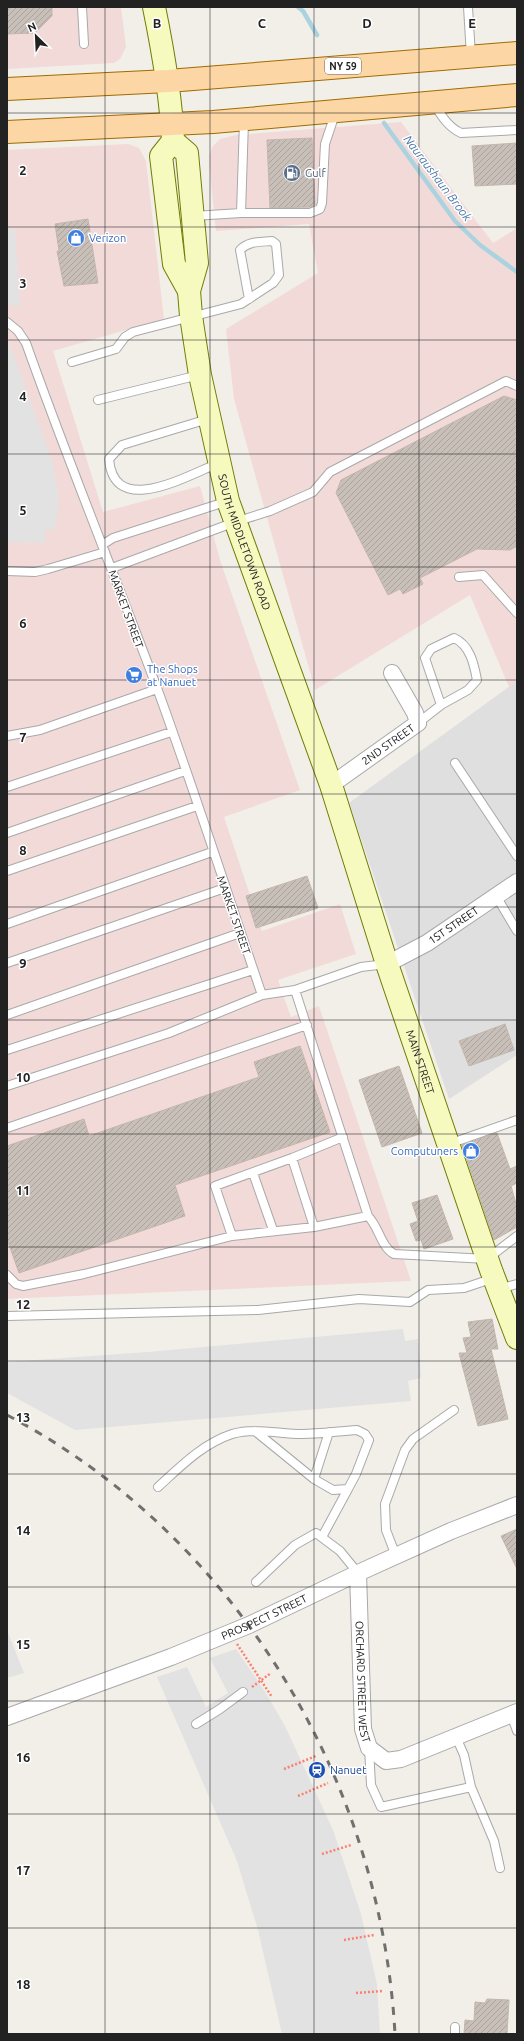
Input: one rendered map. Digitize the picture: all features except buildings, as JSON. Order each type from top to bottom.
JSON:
[{"type":"main road","name":"NY 59","points":[[7,89],[168,81],[517,52]]},
{"type":"main road","points":[[7,132],[173,132],[244,119],[517,95]]},
{"type":"street","points":[[154,7],[168,81],[173,132]]},
{"type":"street","name":"SOUTH MIDDLETOWN ROAD","points":[[189,291],[174,264],[161,156],[173,132],[187,153],[197,263],[189,291],[191,316],[200,375],[219,463],[235,522],[331,785]]},
{"type":"street","name":"2ND STREET","points":[[331,785],[418,723],[392,673]]},
{"type":"street","name":"MAIN STREET","points":[[331,785],[387,964],[448,1144],[499,1277],[517,1338]]},
{"type":"street","name":"1ST STREET","points":[[387,964],[427,943],[517,882]]},
{"type":"street","name":"PROSPECT STREET","points":[[7,1718],[171,1657],[249,1625],[358,1573],[517,1505]]},
{"type":"street","name":"ORCHARD STREET WEST","points":[[358,1573],[363,1729],[369,1748],[386,1761],[402,1759],[514,1713]]},
{"type":"lane","points":[[82,7],[84,44]]},
{"type":"lane","points":[[468,7],[471,56]]},
{"type":"lane","points":[[432,102],[454,130],[461,133],[517,130]]},
{"type":"lane","points":[[192,216],[241,213],[310,214],[320,209],[322,203],[325,144],[336,111]]},
{"type":"lane","points":[[241,213],[244,119]]},
{"type":"lane","points":[[72,362],[116,349],[125,337],[133,332],[191,316],[228,308],[250,299],[274,283],[279,275],[276,244],[272,241],[250,243],[245,245],[240,250],[250,299]]},
{"type":"lane","name":"MARKET STREET","points":[[7,322],[18,331],[26,343],[103,548],[112,568],[157,689],[262,995]]},
{"type":"lane","points":[[98,400],[200,375]]},
{"type":"lane","points":[[112,568],[235,522],[270,511],[313,492],[330,472],[506,381],[517,386]]},
{"type":"lane","points":[[209,419],[122,445],[109,459],[110,467],[115,479],[121,485],[129,489],[144,490],[164,486],[219,463]]},
{"type":"lane","points":[[7,571],[35,572],[62,566],[103,548],[113,538],[228,500]]},
{"type":"lane","points":[[459,577],[483,575],[517,613]]},
{"type":"lane","points":[[418,723],[441,705],[468,690],[477,680],[473,662],[466,647],[454,638],[431,649],[425,658],[441,705]]},
{"type":"lane","points":[[7,736],[40,730],[157,689]]},
{"type":"lane","points":[[7,787],[171,732]]},
{"type":"lane","points":[[455,763],[517,856]]},
{"type":"lane","points":[[7,833],[185,771]]},
{"type":"lane","points":[[7,871],[197,806]]},
{"type":"lane","points":[[7,924],[212,852]]},
{"type":"lane","points":[[7,963],[225,888]]},
{"type":"lane","points":[[496,896],[517,931]]},
{"type":"lane","points":[[7,1014],[240,933]]},
{"type":"lane","points":[[7,1086],[169,1033],[262,995],[295,990],[361,967],[387,964]]},
{"type":"lane","points":[[7,1050],[253,970]]},
{"type":"lane","points":[[295,990],[368,1216],[374,1222],[389,1250],[394,1254],[499,1277]]},
{"type":"lane","points":[[7,1128],[307,1025]]},
{"type":"lane","points":[[448,1144],[517,1120]]},
{"type":"lane","points":[[232,1236],[215,1186],[253,1173],[343,1137]]},
{"type":"lane","points":[[292,1158],[314,1227]]},
{"type":"lane","points":[[253,1173],[273,1230]]},
{"type":"lane","points":[[7,1275],[16,1284],[23,1286],[84,1274],[232,1236],[273,1230],[314,1227],[368,1216]]},
{"type":"lane","points":[[7,1316],[258,1310],[359,1299],[410,1302],[428,1290],[464,1288],[499,1277],[517,1236]]},
{"type":"lane","points":[[396,1556],[386,1530],[384,1504],[405,1450],[413,1439],[454,1410]]},
{"type":"lane","points":[[158,1487],[190,1457],[226,1437],[243,1432],[255,1431],[302,1434],[357,1430],[368,1437],[368,1444],[356,1474],[322,1537]]},
{"type":"lane","points":[[255,1431],[314,1479],[333,1490],[348,1489]]},
{"type":"lane","points":[[314,1479],[329,1432]]},
{"type":"lane","points":[[256,1582],[294,1545],[316,1533],[340,1551],[358,1573]]},
{"type":"lane","points":[[196,1724],[243,1692]]},
{"type":"lane","points":[[514,1713],[517,1731]]},
{"type":"lane","points":[[456,1737],[464,1755],[471,1787],[494,1841],[500,1868]]},
{"type":"lane","points":[[369,1748],[371,1785],[381,1807],[471,1787]]},
{"type":"path","points":[[237,1644],[260,1682],[272,1697]]},
{"type":"path","points":[[260,1682],[271,1673]]},
{"type":"path","points":[[284,1769],[316,1756]]},
{"type":"path","points":[[298,1796],[328,1783]]},
{"type":"path","points":[[322,1854],[351,1845]]},
{"type":"path","points":[[344,1940],[374,1935]]},
{"type":"path","points":[[356,1993],[383,1991]]},
{"type":"shaded area","points":[[7,7],[121,7],[126,47],[120,59],[114,63],[7,69]]},
{"type":"shaded area","points":[[401,122],[493,243],[517,228],[517,681],[509,687],[470,595],[315,690],[234,399],[226,329],[318,273],[309,224],[216,231],[209,163],[209,155],[213,146],[220,139],[236,135]]},
{"type":"shaded area","name":"The Shops at Nanuet","points":[[128,144],[139,148],[146,161],[164,319],[53,351],[103,512],[200,486],[220,560],[300,790],[224,817],[262,931],[340,904],[356,954],[278,980],[291,1017],[319,1006],[411,1281],[7,1299],[7,150]]},
{"type":"shaded area","points":[[7,228],[15,229],[20,306],[7,305]]},
{"type":"shaded area","points":[[7,345],[10,345],[53,464],[59,499],[55,530],[46,529],[45,543],[7,542]]},
{"type":"shaded area","points":[[517,681],[517,1055],[449,1099],[349,803]]},
{"type":"shaded area","points":[[403,1329],[405,1341],[418,1339],[421,1378],[408,1381],[411,1401],[75,1430],[7,1393],[7,1362],[148,1352]]},
{"type":"shaded area","points":[[7,1630],[24,1673],[7,1678]]},
{"type":"shaded area","points":[[236,1649],[264,1690],[285,1726],[333,1830],[361,1914],[377,1984],[380,2034],[282,2034],[258,1930],[237,1861],[157,1677],[187,1667],[206,1707],[228,1693],[210,1658]]},
{"type":"waterway","name":"Nauraushaun Brook","points":[[298,7],[303,11],[317,35]]},
{"type":"waterway","name":"Nauraushaun Brook","points":[[384,123],[455,221],[480,245],[517,272]]},
{"type":"railway","points":[[7,1415],[89,1466],[162,1526],[226,1596],[281,1674],[326,1758],[361,1847],[384,1939],[395,2034]]},
{"type":"place","name":"Gulf","points":[[292,173]]},
{"type":"place","name":"Verizon","points":[[76,238]]},
{"type":"place","name":"The Shops at Nanuet","points":[[134,675]]},
{"type":"place","name":"Computuners","points":[[471,1151]]},
{"type":"place","name":"Nanuet","points":[[317,1770]]}]
